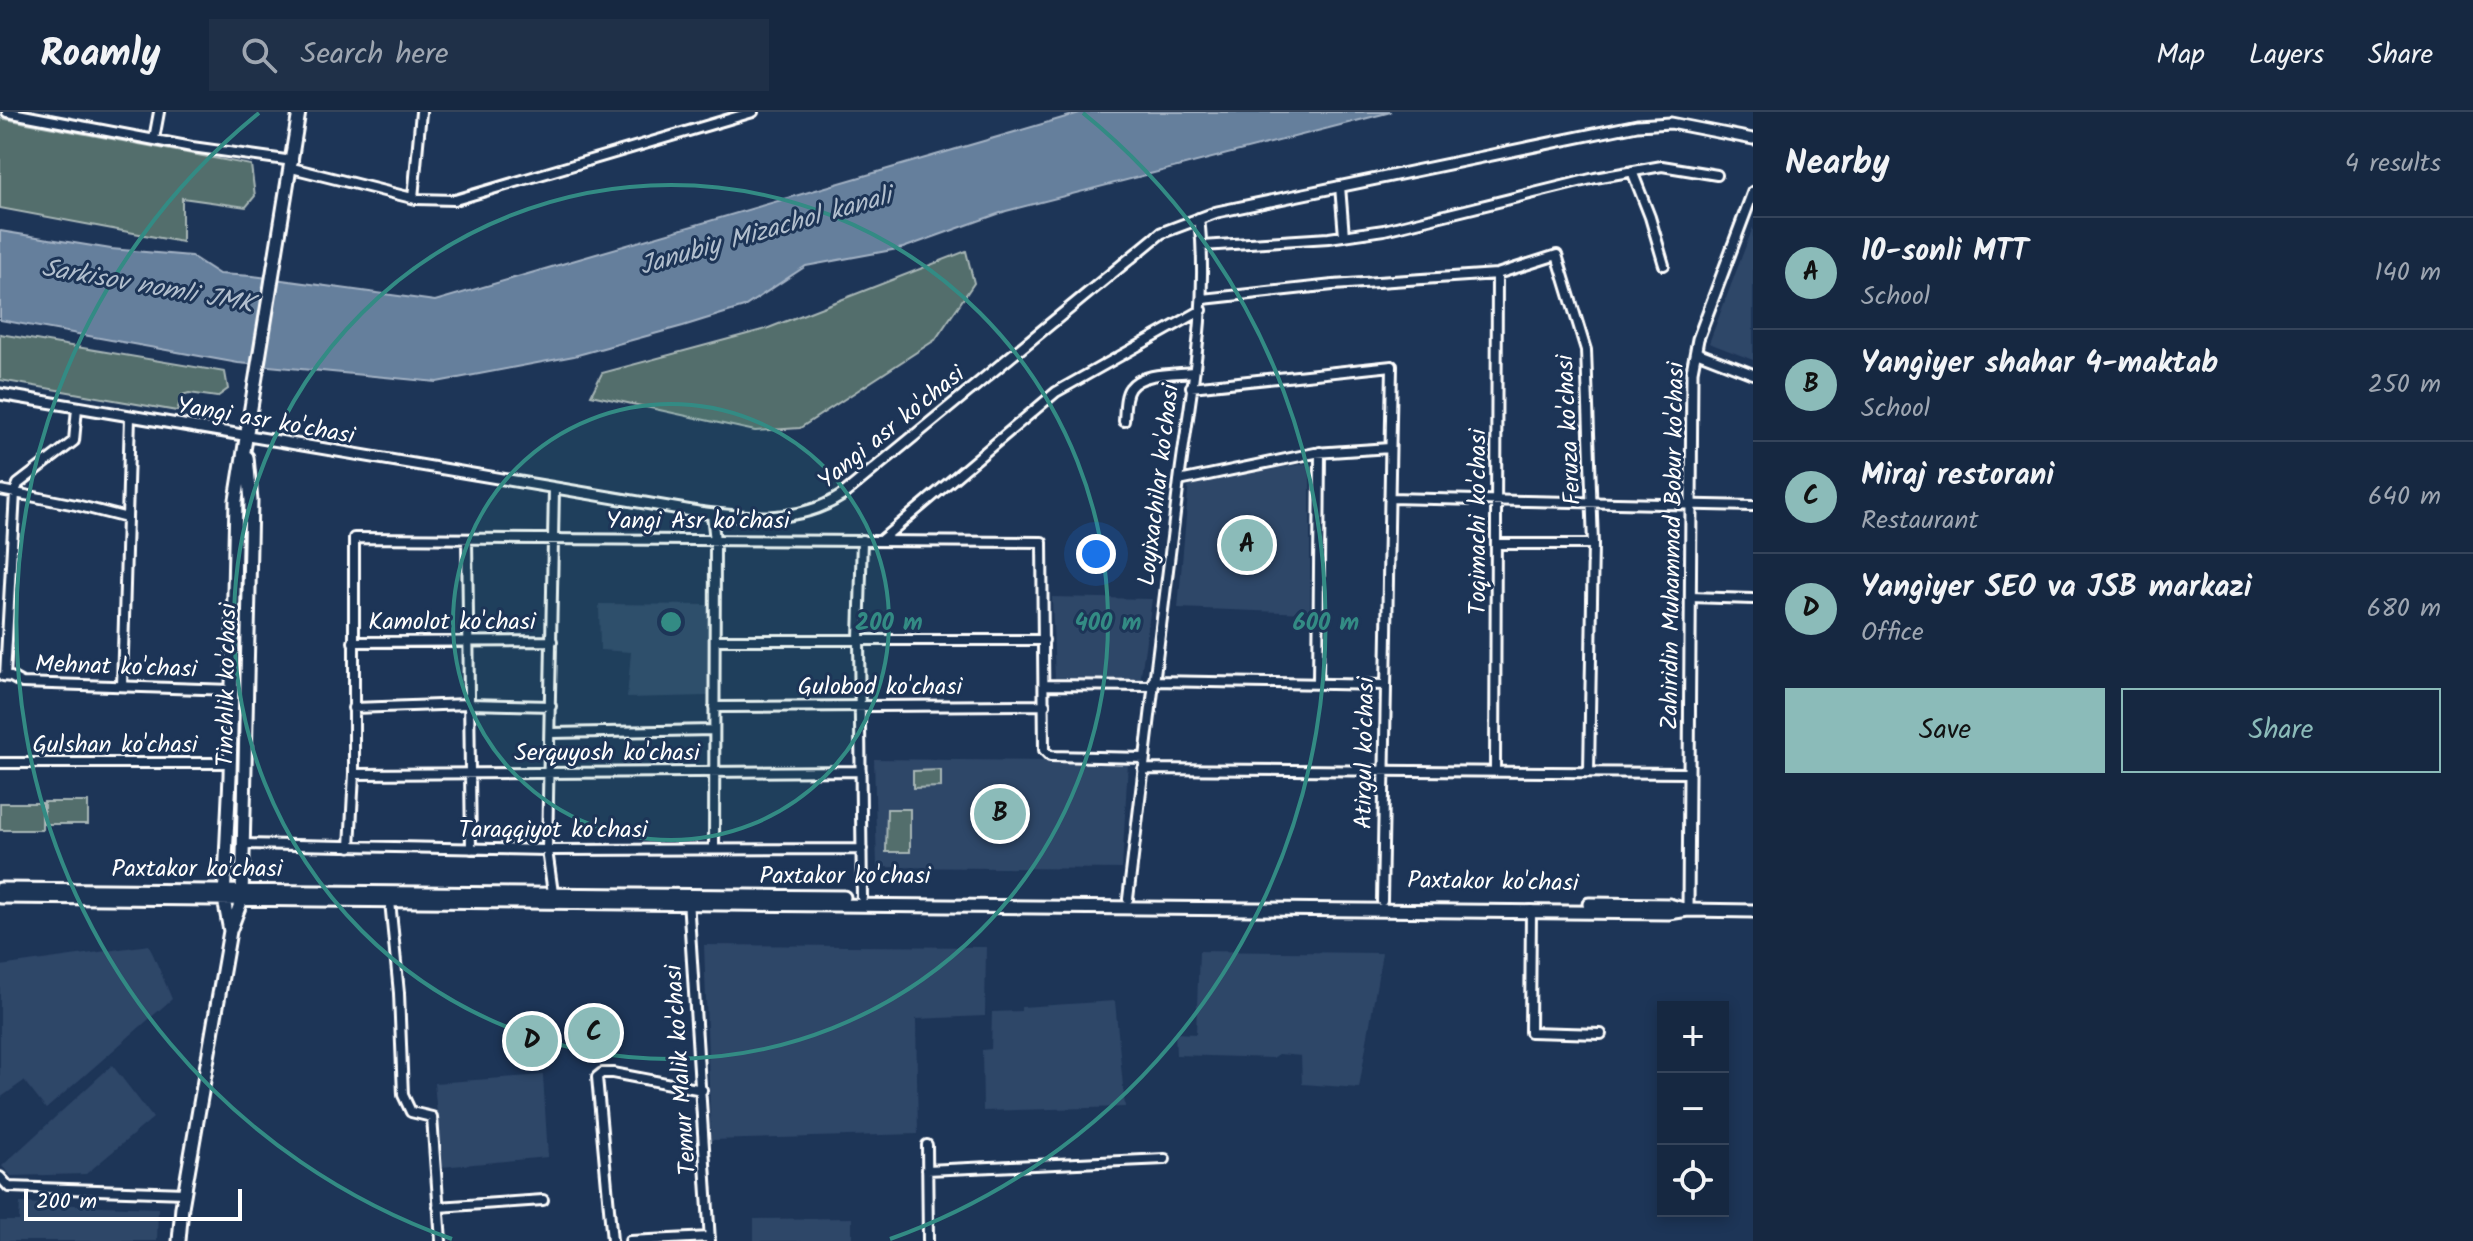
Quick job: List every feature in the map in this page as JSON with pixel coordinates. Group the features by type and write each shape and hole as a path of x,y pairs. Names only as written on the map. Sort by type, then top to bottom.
{"main road":[{"name":"Tinchlik ko'chasi","path":"230,931 225,895 236,500 299,112"},
{"name":"Tinchlik ko'chasi","path":"179,1241 230,931 242,895 251,501 245,437"},
{"name":"Paxtakor ko'chasi","path":"0,889 225,895"},
{"name":"Paxtakor ko'chasi","path":"0,897 553,893 688,900 1669,913 1688,910 1753,911"},
{"name":"Paxtakor ko'chasi","path":"242,895 390,901 862,897 1382,901 1669,905 1688,910"}],"street":[{"path":"7,112 64,117 154,139 292,165 413,198 455,200 753,112"},
{"path":"154,139 159,112"},
{"path":"413,198 421,112"},
{"name":"Yangi asr ko'chasi","path":"0,394 712,514 758,517 804,514 822,508 841,496 1161,233 1217,212 1637,125 1671,123 1753,139"},
{"path":"1202,246 1344,236 1384,230 1595,178 1662,166 1717,175"},
{"path":"1632,171 1664,265"},
{"path":"1340,186 1344,236"},
{"name":"Zahiridin Muhammad Bobur ko'chasi","path":"1688,910 1692,371 1698,339 1753,192"},
{"name":"Loyixachilar ko'chasi","path":"1128,899 1202,310 1199,218"},
{"name":"Feruza ko'chasi","path":"1203,299 1333,285 1497,274 1557,255 1586,350 1593,503 1589,771"},
{"name":"Toqimachi ko'chasi","path":"1495,770 1497,274"},
{"path":"880,540 1056,392 1202,310"},
{"path":"1696,352 1753,374"},
{"name":"Atirgul ko'chasi","path":"1191,387 1392,366 1382,901"},
{"path":"1124,421 1131,386 1144,378 1193,372"},
{"path":"2,676 15,492 18,484 74,441 77,408"},
{"path":"122,686 130,417"},
{"path":"1179,481 1320,452 1390,448"},
{"path":"1318,684 1320,452"},
{"path":"553,893 547,850 554,488"},
{"path":"0,490 127,518"},
{"path":"1389,498 1753,506"},
{"path":"712,514 715,541 714,848"},
{"name":"Yangi Asr ko'chasi","path":"353,642 354,538 1042,542 1044,640"},
{"path":"467,539 471,849"},
{"path":"862,540 859,638 862,897"},
{"path":"1497,544 1593,544"},
{"path":"1690,597 1753,599"},
{"path":"715,640 1044,640 1044,750 1047,755 1145,758"},
{"name":"Kamolot ko'chasi","path":"353,642 552,641"},
{"path":"350,847 354,774 353,642"},
{"name":"Mehnat ko'chasi","path":"2,676 22,683 232,690"},
{"path":"1045,685 1386,685"},
{"path":"353,708 469,704 551,706"},
{"name":"Gulobod ko'chasi","path":"714,707 1045,705"},
{"path":"551,733 714,730"},
{"name":"Gulshan ko'chasi","path":"0,763 230,763"},
{"path":"1143,769 1688,773"},
{"name":"Serquyosh ko'chasi","path":"354,774 861,771"},
{"name":"Taraqqiyot ko'chasi","path":"244,844 547,850 862,849"},
{"name":"Temur Malik ko'chasi","path":"688,900 710,1239"},
{"path":"390,901 399,993 403,1095 411,1112 432,1117 441,1241"},
{"path":"1531,910 1530,1032 1601,1034"},
{"path":"612,1241 597,1077 602,1073 613,1073 702,1090"},
{"path":"927,1145 928,1241"},
{"path":"927,1170 1165,1159"},
{"path":"0,1177 9,1187 185,1193"},
{"path":"438,1207 543,1200"},
{"path":"630,1241 710,1239"}],"shaded area":[{"path":"1753,227 1753,360 1709,343"},
{"path":"1310,463 1310,613 1178,608 1189,482"},
{"path":"1052,597 1152,599 1140,682 1055,680"},
{"path":"599,604 710,605 708,696 627,698 631,652 600,650"},
{"path":"874,759 1128,762 1122,869 877,867"},
{"path":"149,945 172,999 46,1109 24,1081 0,1098 0,966"},
{"path":"704,945 986,947 985,1016 916,1019 918,1134 711,1140"},
{"path":"1199,951 1382,953 1359,1088 1302,1084 1301,1056 1176,1055 1175,1033 1196,1034"},
{"path":"1115,1001 1125,1107 983,1111 982,1050 991,1049 992,1012"},
{"path":"112,1065 153,1118 86,1174 11,1176 2,1166"},
{"path":"543,1075 548,1157 442,1167 434,1083"},
{"path":"20,1203 158,1208 157,1241 0,1241 0,1221 19,1221"},
{"path":"852,1218 852,1241 754,1241 754,1219"}],"green space":[{"path":"0,118 251,165 255,196 246,207 182,198 182,242 0,208"},
{"path":"966,251 974,283 935,340 800,428 755,431 591,395 602,373 766,329"},
{"path":"0,334 225,372 228,389 217,397 182,395 177,411 0,380"},
{"path":"246,501 237,869 232,870 240,502"},
{"path":"941,770 941,787 913,788 913,771"},
{"path":"44,802 88,802 88,824 44,824"},
{"path":"0,803 42,803 42,830 0,830"},
{"path":"887,809 910,809 910,852 886,852"}],"water":[{"path":"1083,112 1391,112 1006,211 903,248 806,266 744,307 683,326 574,356 437,382 238,363 0,320 0,231 111,249 191,256 219,274 435,301"}],"place":[{"name":"10-sonli MTT","path":"1247,545"},
{"name":"Yangiyer shahar 4-maktab","path":"1000,814"},
{"name":"Miraj restorani","path":"594,1033"},
{"name":"Yangiyer SEO va JSB markazi","path":"532,1041"}],"water label":[{"name":"Janubiy Mizachol kanali","path":"765,230"},
{"name":"Sarkisov nomli JMK","path":"148,285"}]}
